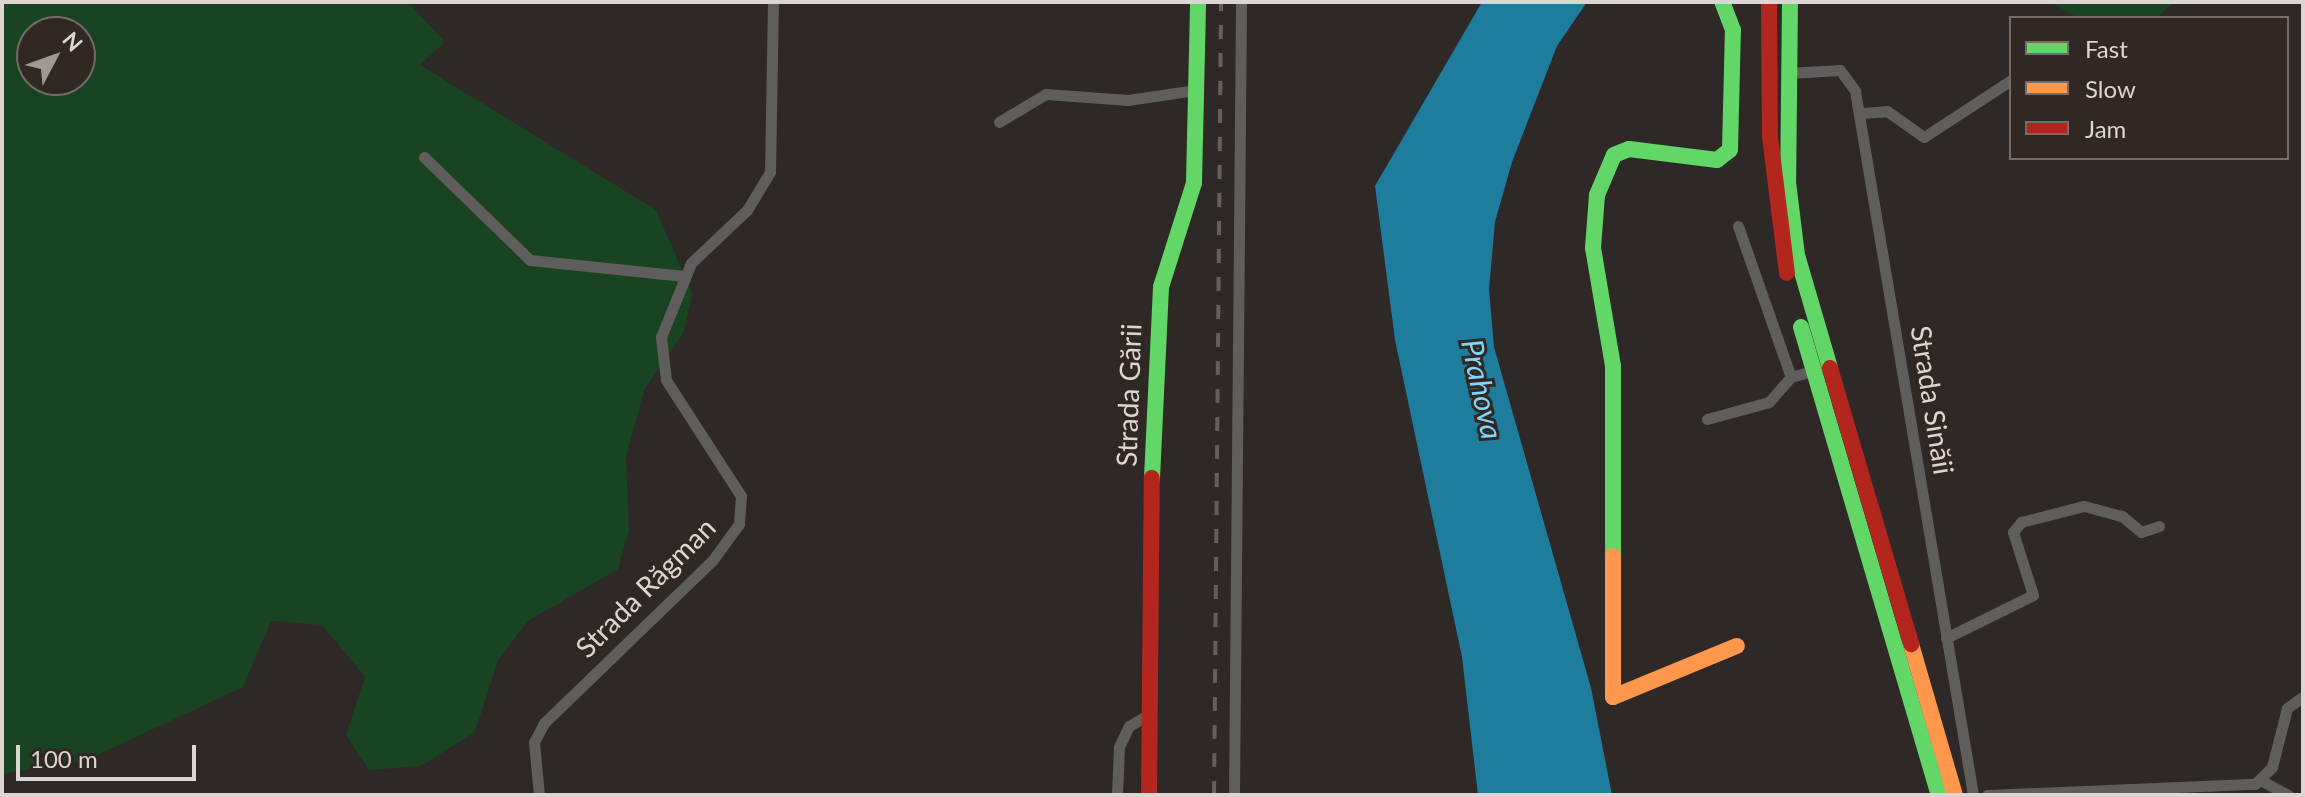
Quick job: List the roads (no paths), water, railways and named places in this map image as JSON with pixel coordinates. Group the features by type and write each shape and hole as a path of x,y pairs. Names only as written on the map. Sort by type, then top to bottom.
{"main road":[{"name":"Strada Gării","path":"1149,795 1153,355 1161,287 1194,183 1198,2"},
{"path":"1722,2 1733,30 1730,150 1717,160 1629,149 1614,155 1597,195 1593,248 1613,366 1613,697 1737,646"},
{"path":"1755,2 1757,104 1812,371 1939,795"},
{"path":"1769,2 1772,177"},
{"path":"1790,2 1790,206 1807,298 1955,795"}],"street":[{"path":"424,157 530,260 684,276 761,194 770,172 773,2"},
{"path":"1234,795 1241,2"},
{"name":"Strada Sinăii","path":"1788,73 1840,70 1861,113 1973,795"},
{"path":"1861,113 1893,114 1924,137 2009,81"},
{"path":"999,122 1046,94 1128,100 1196,90"},
{"path":"1738,226 1791,377"},
{"name":"Strada Răgman","path":"539,795 533,754 544,723 712,561 739,524 741,496 666,380 661,358 684,276"},
{"path":"1707,419 1769,402 1791,377 1812,371"},
{"path":"1946,638 2033,595 2013,532 2021,522 2084,506 2122,516 2141,532 2159,526"},
{"path":"2255,786 2276,758 2287,708 2303,697"},
{"path":"1117,795 1119,747 1129,726 1150,714"},
{"path":"1987,795 2255,786 2288,795"}],"water":[{"name":"Prahova","path":"1482,2 1587,2 1557,46 1512,162 1495,222 1489,289 1494,347 1591,688 1612,795 1478,795 1462,657 1395,340 1375,186"}],"railway":[{"path":"1214,795 1221,2"}]}
